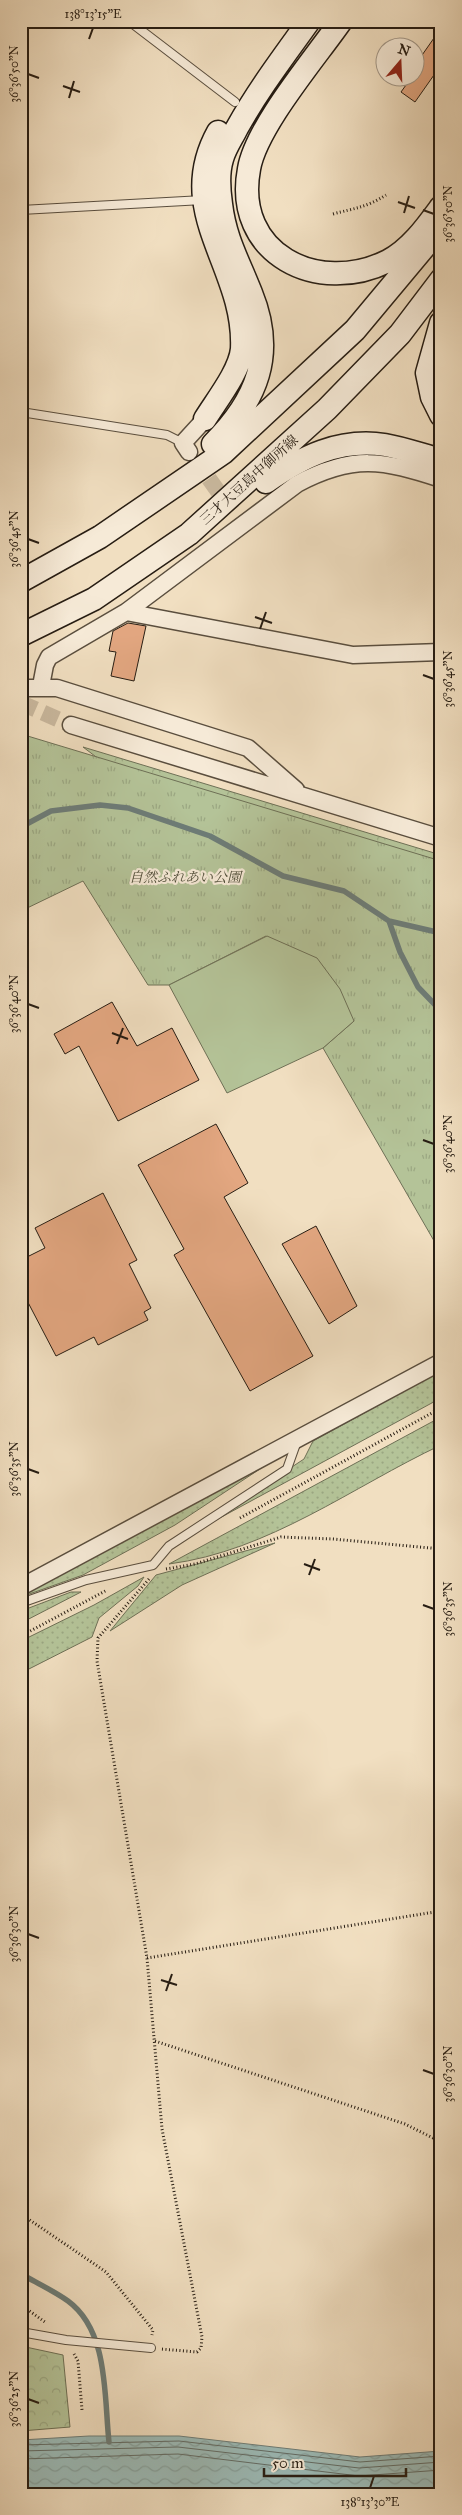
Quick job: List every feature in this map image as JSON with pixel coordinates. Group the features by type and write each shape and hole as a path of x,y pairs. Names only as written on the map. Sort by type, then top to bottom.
{"main road":[{"path":"205,419 232,376 242,350 239,307 203,200 203,177 206,157 235,102 290,21"},
{"path":"167,491 218,439 244,409 256,384 263,353 260,326 252,294 236,263 223,225 219,192 222,159 254,97 309,21"},
{"path":"341,21 278,109 249,168 247,201 258,229 273,251 304,270 341,275 372,268 391,260 411,243 441,206"},
{"path":"21,581 100,537 223,453 348,336 409,268 441,227"},
{"name":"三才大豆島中御所線","path":"21,635 94,599 189,534 273,460 340,396 400,334 441,280"},
{"path":"441,323 427,373 432,397 441,415"},
{"path":"189,534 288,467 309,455 339,445 385,445 441,460"}],"street":[{"path":"186,447 205,419"},
{"path":"41,686 45,665 49,657 126,612 240,522 297,484 338,466 375,462 421,472 441,479"},
{"path":"126,612 354,655 441,652"},
{"path":"21,688 41,686 57,688 248,748 301,795"},
{"path":"71,725 441,838"},
{"path":"21,1587 441,1362"}],"lane":[{"path":"129,21 235,102"},
{"path":"21,210 203,200"},
{"path":"21,412 167,435 186,447"},
{"path":"21,1603 86,1580 153,1565 169,1546 287,1469 298,1439"},
{"path":"21,2332 66,2340 151,2348"}],"path":[{"path":"333,214 356,210 370,205 386,195"},
{"path":"21,2214 106,2272 153,2330 151,2348 197,2352 201,2348 202,2337 162,2129 147,1958 97,1661 98,1638 151,1577 153,1565 161,1570 195,1564 281,1537 333,1539 441,1549"},
{"path":"147,1958 441,1911"},
{"path":"155,2041 405,2124 441,2142"},
{"path":"66,2340 78,2361 82,2410"}],"green space":[{"name":"自然ふれあい公園","path":"21,734 441,861 441,1253 323,1048 354,1021 266,936 169,985 148,985 83,881 21,911"},
{"path":"83,747 441,855 441,905 112,769"},
{"path":"267,936 317,958 340,989 354,1021 323,1048 227,1093 169,985"},
{"path":"441,1371 441,1398 216,1520 219,1515 304,1459 313,1441"},
{"path":"441,1417 441,1445 276,1532 206,1557 169,1564"},
{"path":"269,1463 175,1525 83,1575 21,1597 21,1592"},
{"path":"275,1543 182,1585 110,1631 156,1575"},
{"path":"144,1577 138,1586 99,1618 92,1637 21,1673 21,1641 94,1605"},
{"path":"71,1592 81,1592 21,1623 21,1611"},
{"path":"21,2346 63,2355 70,2427 21,2431"}],"water":[{"path":"89,2436 179,2436 360,2457 441,2451 441,2494 21,2494 21,2440"}],"building":[{"path":"441,28 441,65 415,102 401,92 404,88 424,88 424,52"},
{"path":"128,623 146,626 134,681 111,676 116,652 109,651 113,631"},
{"path":"112,1002 137,1046 172,1028 199,1080 118,1121 79,1046 65,1054 54,1034"},
{"path":"216,1124 248,1183 224,1197 313,1356 250,1391 174,1255 184,1249 138,1165"},
{"path":"103,1193 137,1260 129,1264 151,1308 144,1312 148,1320 98,1345 94,1337 56,1356 21,1289 21,1260 45,1248 35,1228"},
{"path":"316,1226 357,1306 329,1324 282,1244"}],"waterway":[{"path":"21,827 51,811 100,805 128,808 210,836 283,876 344,891 389,921 441,933"},
{"path":"389,921 400,952 418,987 441,1011"},
{"path":"21,2274 68,2301 81,2314 91,2329 98,2347 102,2366 109,2442"}],"tunnel":[{"path":"195,459 237,518"},
{"path":"21,703 71,725"}]}
